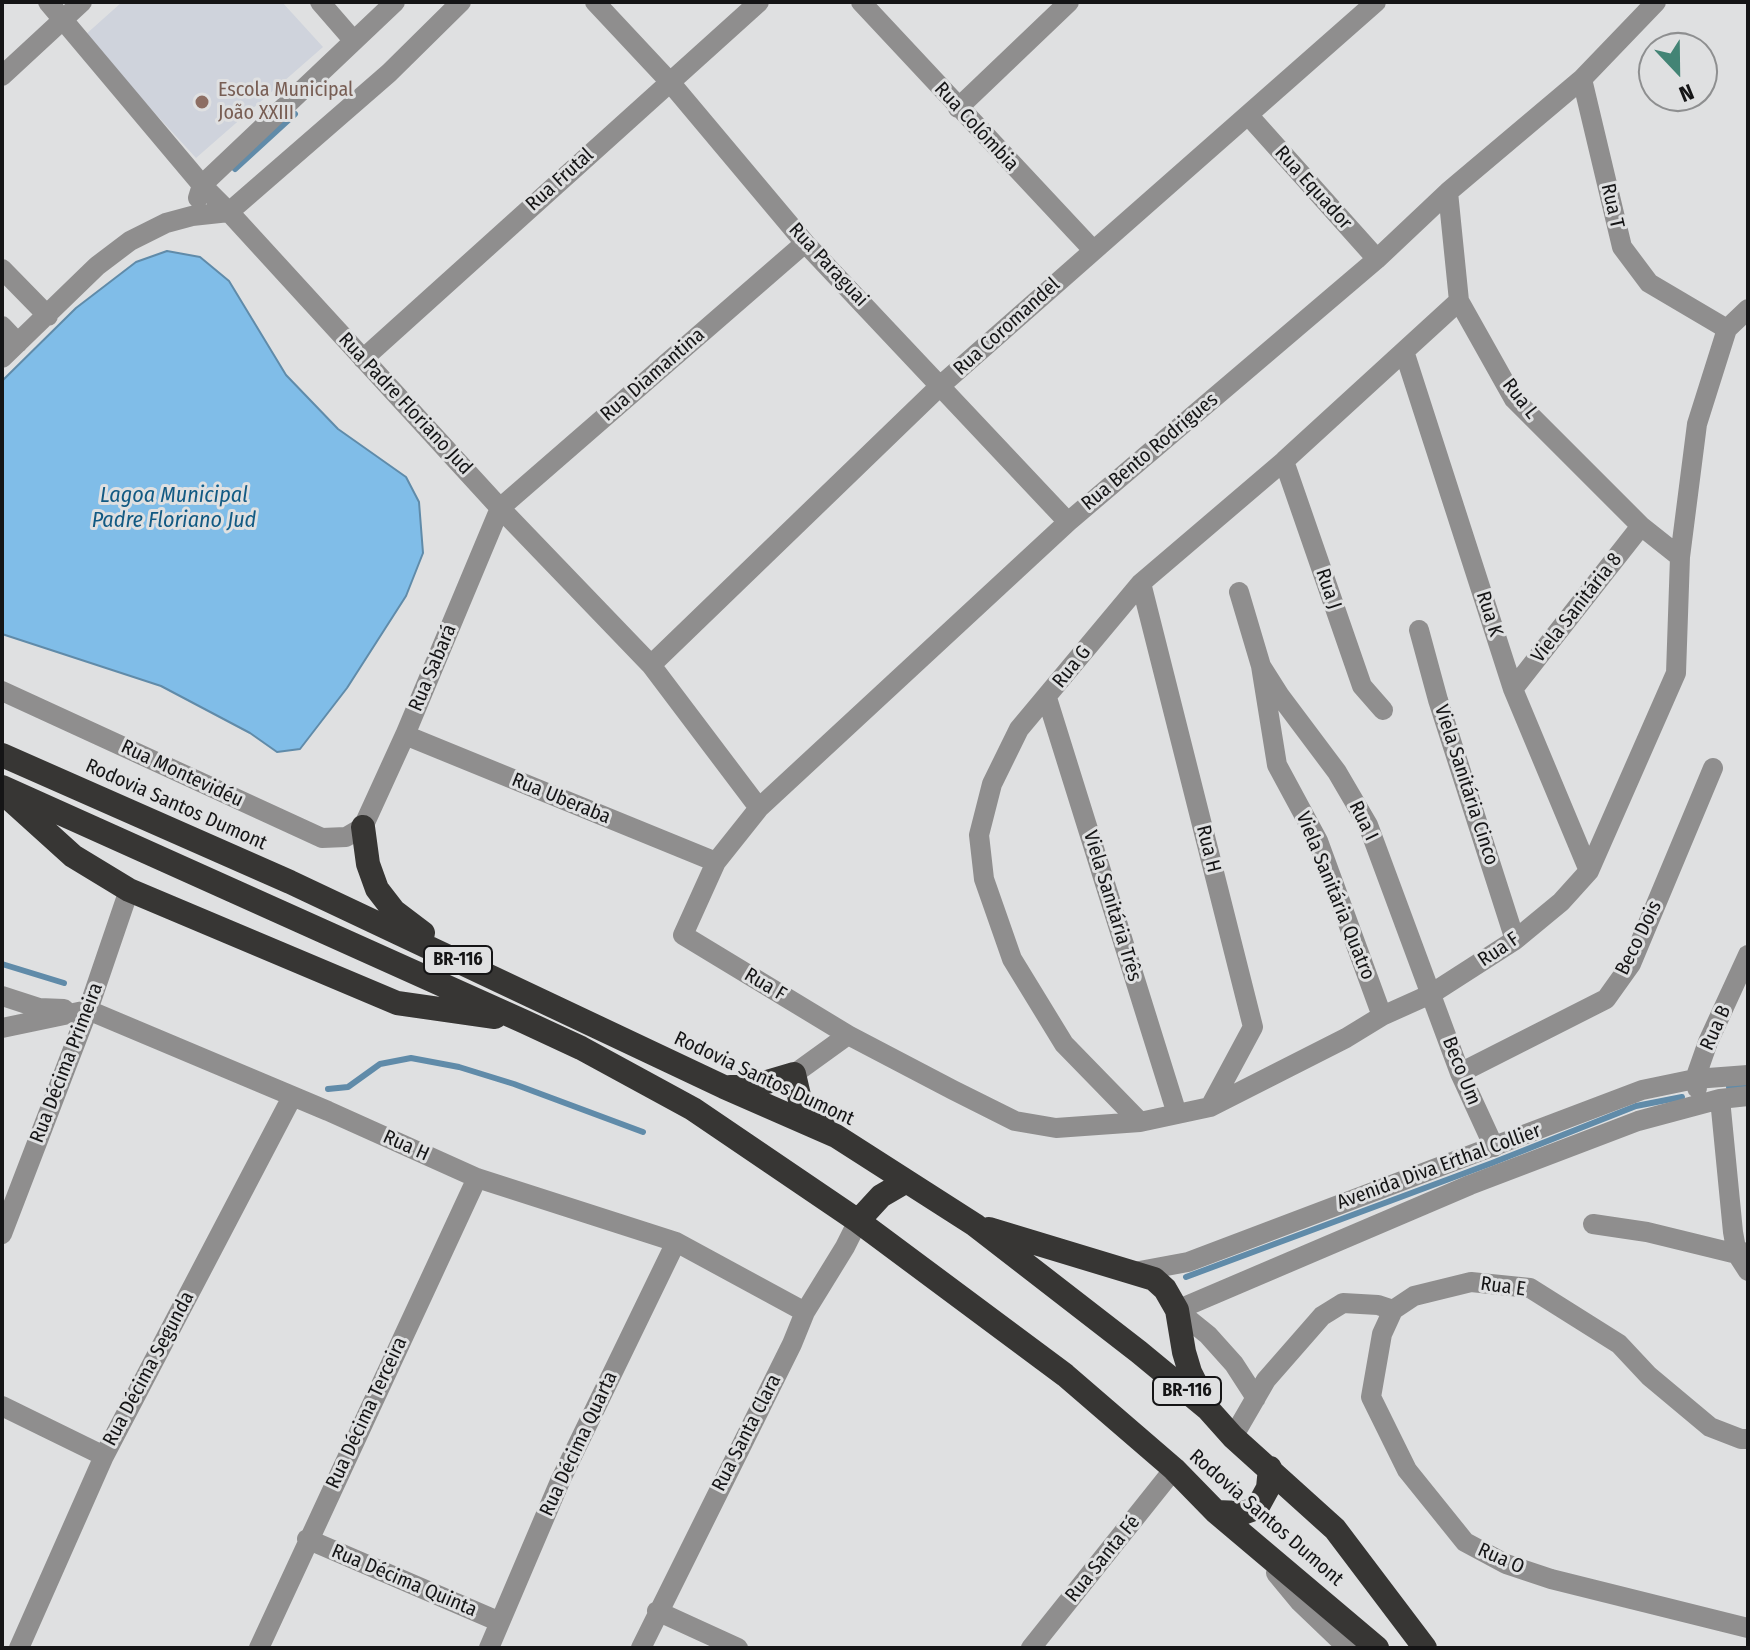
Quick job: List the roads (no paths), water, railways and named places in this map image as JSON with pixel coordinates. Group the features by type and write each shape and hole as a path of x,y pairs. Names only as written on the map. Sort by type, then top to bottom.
{"highway":[{"name":"Rodovia Santos Dumont","path":"2,755 290,882 724,1087 836,1136 975,1225 1208,1409 1233,1437 1335,1529 1425,1648"},
{"path":"2,790 73,856 129,890 397,1003 525,1022"},
{"name":"Rodovia Santos Dumont","path":"2,790 525,1022 581,1048 693,1109 858,1221 1065,1375 1174,1469 1216,1512 1377,1648"},
{"path":"363,827 368,864 377,889 394,911 456,960"},
{"path":"724,1087 750,1087 794,1074 800,1100 836,1136"},
{"path":"858,1221 881,1196 905,1182"},
{"path":"975,1225 1154,1279 1165,1289 1177,1310 1187,1362 1208,1409"},
{"path":"1216,1512 1243,1513 1257,1508 1268,1488 1270,1468"}],"street":[{"name":"Rua Padre Floriano Jud","path":"48,2 202,185 500,508 651,665 759,808"},
{"path":"2,76 82,2"},
{"path":"320,2 353,40"},
{"path":"192,216 202,185 395,2"},
{"path":"2,358 97,266 130,241 166,223 192,216 229,212 389,73 461,2"},
{"name":"Rua Paraguai","path":"595,2 669,81 805,243 1068,522"},
{"name":"Rua Frutal","path":"363,359 759,2"},
{"name":"Rua Colômbia","path":"861,2 1093,250"},
{"path":"958,108 1069,2"},
{"name":"Rua Coromandel","path":"651,665 940,386 1376,2"},
{"name":"Rua Bento Rodrigues","path":"683,935 716,862 759,808 1068,522 1377,259 1448,192 1582,79 1656,2"},
{"name":"Rua T","path":"1582,79 1622,247 1649,283 1727,329"},
{"name":"Rua Equador","path":"1249,116 1377,259"},
{"name":"Rua L","path":"1448,192 1459,301 1514,399 1641,526 1680,557"},
{"name":"Rua Diamantina","path":"500,508 805,243"},
{"path":"2,269 48,316"},
{"name":"Rua G","path":"1140,1122 1064,1044 1012,959 984,879 979,835 992,784 1019,729 1141,583 1284,461 1459,301"},
{"name":"Rua F","path":"683,935 848,1035 1015,1121 1056,1128 1140,1122 1210,1107 1346,1038 1382,1016 1431,994 1515,940 1561,902 1589,871 1676,673 1680,557 1697,424 1727,329 1748,309"},
{"path":"2,326 18,343"},
{"name":"Rua K","path":"1404,351 1513,689 1589,871"},
{"name":"Rua J","path":"1284,461 1362,686 1383,710"},
{"name":"Rua Sabará","path":"363,827 500,508"},
{"name":"Viela Sanitária 8","path":"1513,689 1641,526"},
{"name":"Rua H","path":"1141,583 1253,1027 1210,1107"},
{"name":"Viela Sanitária Quatro","path":"1239,592 1261,666 1277,765 1318,841 1382,1016"},
{"name":"Viela Sanitária Cinco","path":"1419,630 1438,700 1515,940"},
{"name":"Rua I","path":"1261,666 1337,772 1368,825 1431,994"},
{"name":"Rua Montevidéu","path":"2,691 322,838 346,837 363,827"},
{"name":"Viela Sanitária Três","path":"1047,698 1177,1114"},
{"name":"Rua Uberaba","path":"405,735 716,862"},
{"name":"Beco Dois","path":"1460,1073 1606,999 1631,964 1713,768"},
{"name":"Rua Décima Primeira","path":"2,1234 88,1010 129,890"},
{"name":"Rua B","path":"1695,1079 1708,1042 1748,955"},
{"name":"Beco Um","path":"1431,994 1460,1073 1494,1147"},
{"path":"2,996 39,1008 88,1010"},
{"path":"2,1028 88,1010"},
{"name":"Rua H","path":"88,1010 477,1178 676,1242 805,1312"},
{"path":"794,1074 848,1035"},
{"name":"Avenida Diva Erthal Collier","path":"1133,1272 1188,1262 1642,1090 1695,1079 1748,1075"},
{"path":"1695,1079 1710,1101 1733,1232 1744,1259"},
{"name":"Avenida Diva Erthal Collier","path":"1177,1310 1470,1185 1638,1121 1710,1101 1748,1096"},
{"name":"Rua Décima Segunda","path":"19,1648 104,1456 292,1097"},
{"name":"Rua Décima Terceira","path":"259,1648 477,1178"},
{"name":"Rua Santa Clara","path":"641,1648 805,1312 858,1221"},
{"path":"1593,1224 1647,1232 1744,1259"},
{"name":"Rua Décima Quarta","path":"489,1648 561,1479 676,1242"},
{"name":"Rua E","path":"1393,1310 1414,1296 1471,1282 1530,1288 1619,1344 1649,1376 1710,1427 1748,1439"},
{"path":"1233,1437 1266,1380 1322,1316 1343,1303 1378,1305 1393,1310"},
{"path":"1177,1310 1234,1364 1256,1398"},
{"name":"Rua O","path":"1393,1310 1382,1334 1371,1397 1407,1470 1465,1542 1506,1564 1551,1579 1748,1628"},
{"path":"2,1406 104,1456"},
{"name":"Rua Santa Fé","path":"1031,1648 1174,1469"},
{"name":"Rua Décima Quinta","path":"307,1539 500,1622"},
{"path":"1248,1539 1300,1602 1348,1648"},
{"path":"657,1611 738,1648"}],"water":[{"name":"Lagoa Municipal Padre Floriano Jud","path":"167,251 200,257 229,281 286,375 338,429 406,477 419,502 423,553 406,596 347,688 300,749 277,752 250,733 161,686 2,634 2,381 76,308 136,262"}],"waterway":[{"path":"235,169 295,114"},
{"path":"2,964 64,983"},
{"path":"328,1089 348,1087 380,1064 411,1058 459,1067 514,1084 643,1132"},
{"path":"1729,1087 1748,1085"},
{"path":"1186,1277 1636,1106 1682,1097"}],"place":[{"name":"Escola Municipal João XXIII","path":"202,102"}]}
